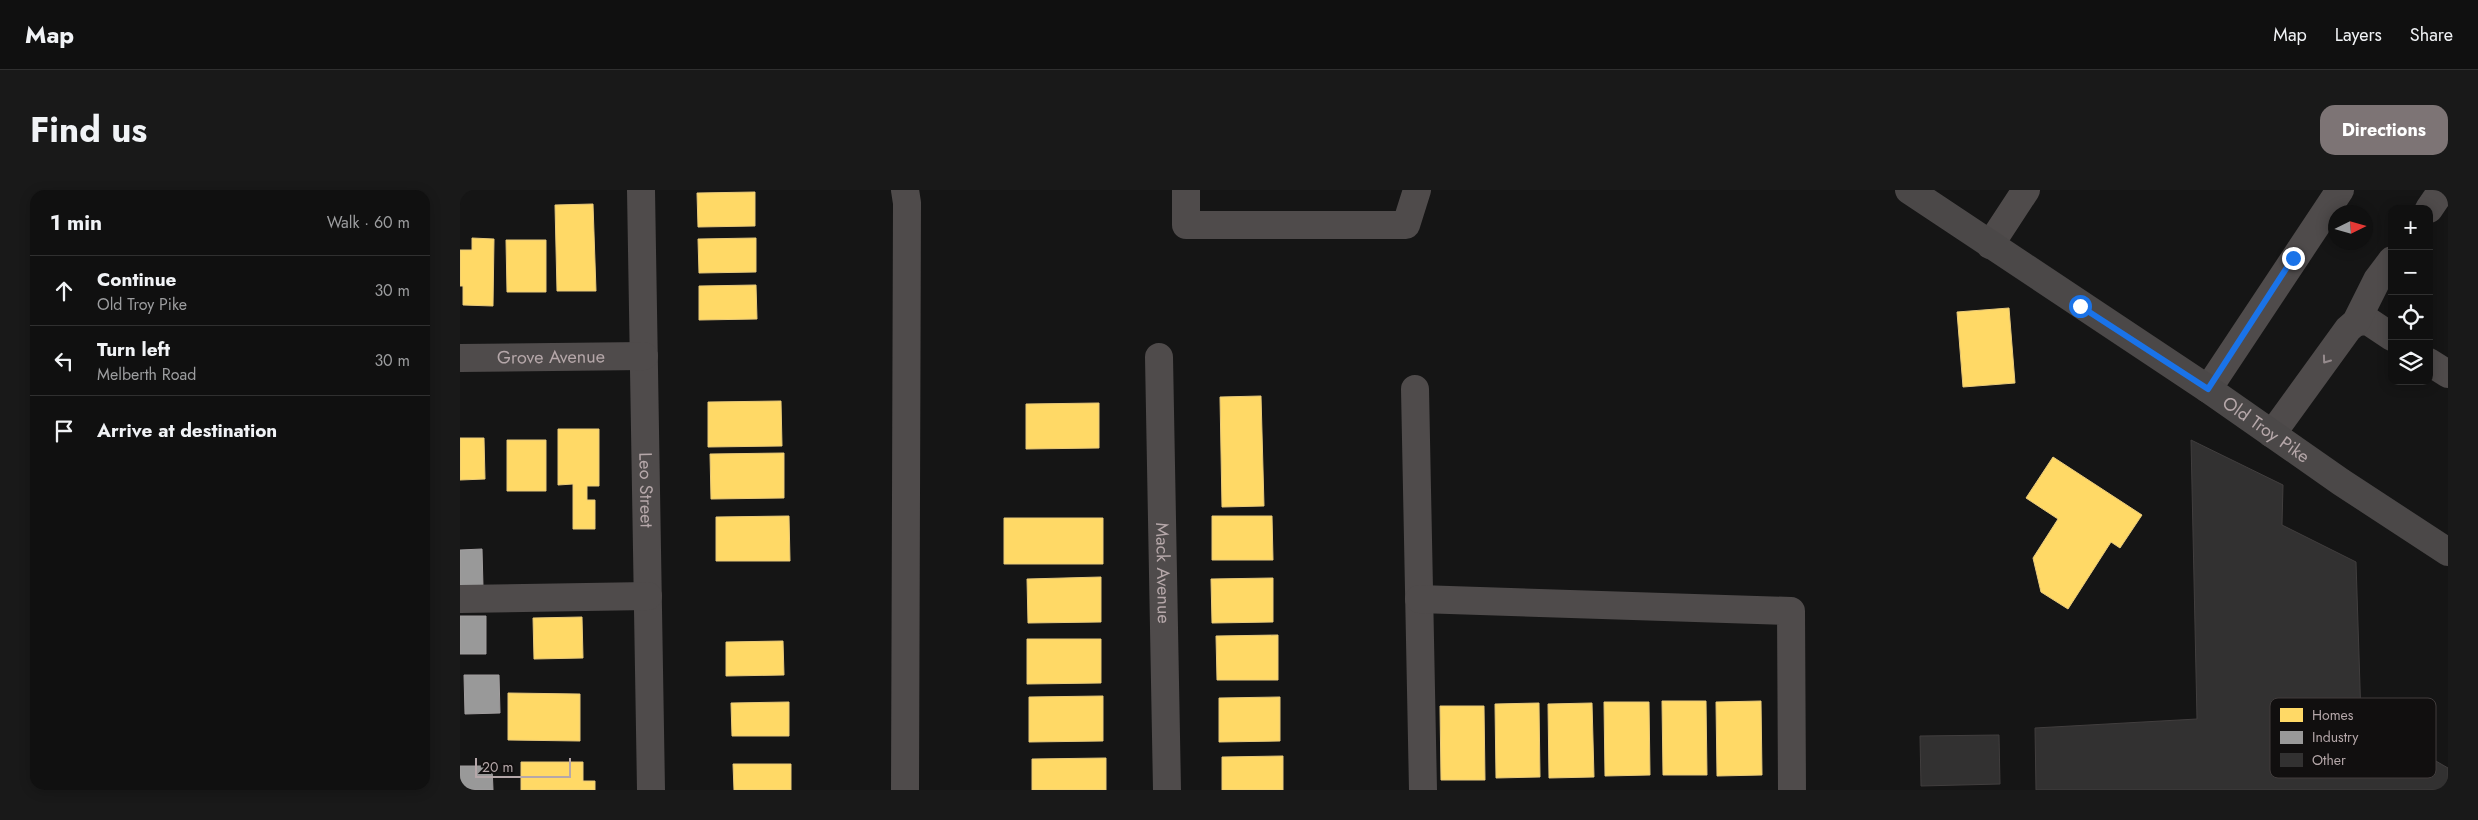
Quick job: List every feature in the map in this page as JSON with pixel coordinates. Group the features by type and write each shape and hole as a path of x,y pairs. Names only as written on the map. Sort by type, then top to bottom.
{"main road":[{"name":"Old Troy Pike","path":"1909,190 2208,389 2448,552"}],"street":[{"name":"Leo Street","path":"640,190 651,790"},
{"path":"905,190 907,203 905,790"},
{"path":"1186,190 1186,225 1406,225 1418,190"},
{"path":"1990,245 2026,190"},
{"path":"2208,389 2340,190"},
{"path":"2432,205 2442,190"},
{"path":"2272,434 2348,329 2356,322 2377,280 2388,265"},
{"path":"2356,322 2368,321 2388,334"},
{"name":"Grove Avenue","path":"460,358 644,356"},
{"name":"Mack Avenue","path":"1159,357 1167,790"},
{"path":"2433,365 2448,374"},
{"path":"1415,388 1423,790"},
{"path":"460,599 648,596"},
{"path":"1419,599 1791,611 1792,790"}],"building: Homes":[{"path":"755,192 755,226 698,227 697,193"},
{"path":"593,204 596,291 557,291 555,205"},
{"path":"472,238 494,239 493,306 463,305 463,286 460,286 460,250 472,250"},
{"path":"756,238 756,272 699,273 698,239"},
{"path":"506,240 546,240 546,292 507,292"},
{"path":"756,285 757,319 699,320 699,286"},
{"path":"2009,308 2015,383 1963,387 1957,312"},
{"path":"1261,396 1264,506 1222,507 1220,397"},
{"path":"781,401 782,446 708,447 708,402"},
{"path":"1099,403 1099,448 1026,449 1026,404"},
{"path":"558,429 599,429 599,486 587,486 587,500 595,500 595,529 573,529 573,484 558,485"},
{"path":"460,438 484,438 485,479 460,480"},
{"path":"507,440 546,440 546,491 507,491"},
{"path":"784,453 784,498 711,499 710,454"},
{"path":"2053,457 2142,515 2120,548 2111,542 2068,609 2041,592 2033,558 2058,519 2026,498"},
{"path":"789,516 790,561 716,561 716,517"},
{"path":"1212,516 1272,516 1273,560 1212,560"},
{"path":"1004,518 1103,518 1103,564 1004,564"},
{"path":"1101,577 1101,622 1028,623 1027,579"},
{"path":"1273,578 1273,622 1212,623 1211,579"},
{"path":"582,617 583,658 534,659 533,618"},
{"path":"1278,635 1278,680 1217,680 1216,636"},
{"path":"1027,639 1101,639 1101,683 1027,684"},
{"path":"783,641 784,675 726,676 726,642"},
{"path":"508,693 580,694 580,741 508,740"},
{"path":"1103,696 1103,741 1029,742 1029,697"},
{"path":"1280,697 1280,741 1219,742 1219,698"},
{"path":"1662,701 1706,701 1707,775 1663,775"},
{"path":"1761,701 1762,775 1717,776 1716,702"},
{"path":"789,702 789,736 732,736 731,703"},
{"path":"1604,702 1649,702 1650,775 1605,776"},
{"path":"1539,703 1540,777 1496,778 1495,704"},
{"path":"1592,703 1594,777 1549,778 1548,704"},
{"path":"1440,706 1484,706 1485,780 1441,780"},
{"path":"1283,756 1283,790 1222,790 1222,757"},
{"path":"1106,758 1106,790 1032,790 1032,759"},
{"path":"521,762 583,762 583,781 595,781 595,790 521,790"},
{"path":"733,764 791,764 791,790 734,790"}],"building: Industry":[{"path":"482,549 483,587 460,588 460,550"},
{"path":"460,616 486,616 486,654 460,654"},
{"path":"464,675 499,675 500,713 465,714"},
{"path":"460,766 492,766 493,790 460,790"}],"building: Other":[{"path":"2191,440 2283,485 2282,525 2356,562 2360,698 2270,698 2270,778 2436,778 2436,761 2448,768 2448,790 2036,790 2035,728 2197,719"},
{"path":"1999,735 2000,784 1921,786 1920,736"}],"route":[{"path":"2080,306 2208,389 2293,258"}]}
